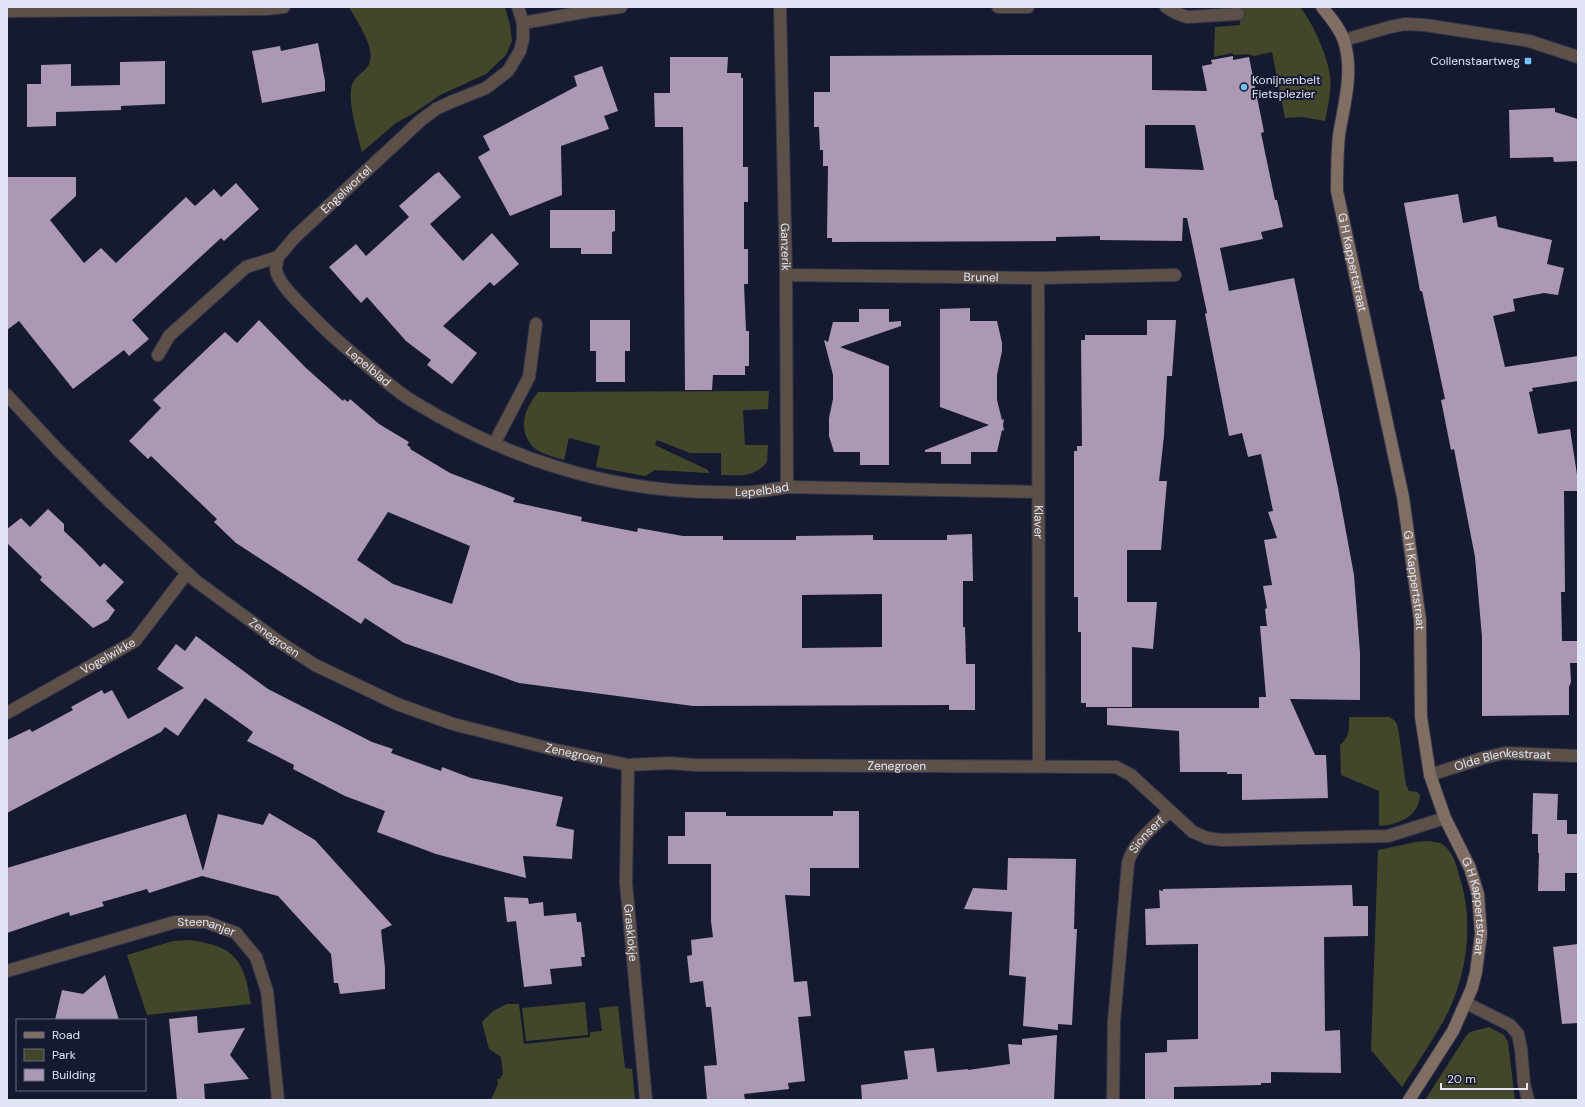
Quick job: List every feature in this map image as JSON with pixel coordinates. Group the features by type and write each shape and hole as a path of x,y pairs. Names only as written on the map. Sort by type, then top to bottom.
{"street":[{"path":"7,11 266,9 284,7"},
{"name":"Engelwortel","path":"278,257 295,237 420,121 436,109 486,88 508,71 520,51 523,39 523,23 518,7"},
{"path":"523,23 588,11 621,7"},
{"name":"Ganzerik","path":"780,7 786,275 787,487"},
{"path":"998,7 1028,7"},
{"path":"1166,7 1176,13 1187,16 1238,14"},
{"path":"1322,7 1338,28 1344,40 1390,26 1405,24 1425,25 1529,41 1578,57"},
{"name":"G H Kappertstraat","path":"1344,40 1348,68 1348,87 1339,136 1337,191 1403,498 1420,620 1421,717 1430,775 1445,818 1470,868 1478,894 1481,934 1476,972 1466,1003 1453,1032 1409,1100"},
{"path":"158,355 169,336 246,266 278,257"},
{"name":"Lepelblad","path":"278,257 276,270 288,291 334,338 413,402 461,429 525,457 590,476 663,490 691,492 751,492 787,487 1038,492"},
{"name":"Brunel","path":"786,275 1038,278 1175,275"},
{"name":"Klaver","path":"1038,278 1040,766"},
{"path":"494,444 529,376 536,324"},
{"name":"Zenegroen","path":"7,395 57,449 109,501 187,573 278,641 315,665 396,704 453,724 552,749 628,765 670,763 711,765 1116,767 1131,775 1170,811"},
{"name":"Vogelwikke","path":"7,713 135,641 187,573"},
{"name":"Olde Blenkestraat","path":"1430,775 1483,758 1505,753 1578,756"},
{"name":"Grasklokje","path":"628,765 626,883 646,1100"},
{"name":"Sionserf","path":"1113,1100 1114,1021 1128,863 1130,853 1136,845 1170,811 1193,832 1207,838 1222,840 1388,836 1445,818"},
{"name":"Steenanjer","path":"7,971 175,922 206,922 236,933 256,957 267,991 278,1100"},
{"path":"1466,1003 1510,1025 1518,1034 1524,1084 1528,1100"}],"green space":[{"path":"349,7 505,7 510,25 512,41 506,55 486,74 440,95 414,113 396,123 362,152 352,109 351,92 353,82 368,66 370,52 365,36"},
{"path":"1239,7 1300,7 1314,30 1323,49 1330,75 1329,98 1325,121 1302,117 1285,118 1272,52 1254,56 1247,54 1234,55 1232,53 1214,57 1215,27 1240,25"},
{"path":"769,391 768,409 743,410 745,445 768,445 767,462 757,471 741,475 721,475 721,453 690,453 657,440 655,445 708,470 709,473 655,470 645,476 596,467 600,446 569,438 564,460 547,455 535,449 527,438 524,425 524,419 528,408 538,392"},
{"path":"1349,717 1389,717 1397,724 1406,785 1409,791 1417,792 1420,795 1419,803 1416,809 1400,822 1379,826 1379,791 1341,775 1340,745 1347,736 1349,729"},
{"path":"1427,841 1437,842 1446,847 1455,862 1464,893 1467,912 1466,949 1463,968 1452,1003 1429,1046 1402,1087 1371,1050 1378,850"},
{"path":"189,940 217,946 235,957 245,976 251,1004 147,1015 127,955 173,941"},
{"path":"585,1002 588,1035 526,1041 522,1008"},
{"path":"507,1004 519,1004 524,1044 590,1037 590,1032 602,1031 599,1008 618,1006 625,1068 632,1069 635,1100 491,1100 498,1084 497,1079 500,1079 503,1073 501,1057 489,1049 482,1022 493,1011"},
{"path":"1489,1027 1504,1035 1508,1042 1515,1100 1425,1100 1466,1036 1470,1032"}],"building":[{"path":"318,43 325,81 325,91 262,103 252,51 280,46 281,51"},
{"path":"1152,55 1152,90 1207,91 1202,66 1212,64 1211,60 1233,56 1233,60 1249,57 1264,132 1261,133 1275,200 1277,200 1283,227 1261,232 1263,239 1220,248 1229,291 1294,278 1338,488 1354,575 1360,653 1360,700 1290,699 1315,755 1326,755 1328,798 1242,800 1242,774 1227,774 1227,772 1180,772 1179,731 1107,725 1107,708 1259,708 1259,697 1266,697 1260,626 1267,626 1265,609 1267,608 1263,586 1272,585 1264,540 1277,538 1268,512 1273,511 1261,454 1248,457 1242,433 1229,436 1205,314 1207,313 1187,218 1183,218 1182,241 1100,240 1100,236 1056,237 1056,241 832,242 832,238 827,238 828,166 823,166 823,150 820,150 819,127 814,127 814,92 830,92 830,56","holes":["1145,125 1195,125 1204,170 1145,168"]},
{"path":"670,57 728,57 727,73 741,73 741,78 743,78 743,167 748,167 748,202 744,202 744,249 748,249 748,284 744,284 746,331 749,331 749,366 745,366 745,375 713,375 712,390 685,390 683,127 655,127 654,93 670,93"},
{"path":"165,61 165,104 121,106 121,110 56,112 56,126 27,127 27,84 41,84 41,65 71,64 71,86 120,85 120,62"},
{"path":"602,66 618,111 604,116 609,129 561,146 562,195 510,216 478,157 490,150 483,136 577,86 574,76"},
{"path":"1555,108 1555,112 1578,119 1578,161 1554,162 1553,157 1510,158 1509,110"},
{"path":"439,172 461,197 430,224 463,261 492,233 519,264 494,286 490,282 443,326 477,353 452,384 427,365 431,360 406,341 367,297 361,303 329,267 356,244 366,256 409,217 399,206"},
{"path":"7,177 76,177 76,196 50,220 84,263 101,248 116,263 186,197 195,206 214,189 221,197 236,183 259,209 224,241 221,238 132,320 149,339 129,356 124,350 73,389 19,321 7,330"},
{"path":"1458,194 1463,223 1496,216 1498,227 1552,240 1547,264 1564,268 1558,295 1544,293 1513,299 1515,311 1493,316 1505,367 1578,356 1578,381 1532,388 1533,391 1529,392 1538,434 1570,429 1578,481 1578,491 1564,491 1565,592 1561,592 1562,641 1578,641 1578,663 1570,663 1571,682 1569,687 1569,715 1482,716 1482,637 1475,557 1454,449 1451,450 1441,400 1445,399 1422,291 1420,291 1404,203"},
{"path":"550,210 615,210 615,231 612,232 612,254 581,254 581,248 550,248"},
{"path":"970,308 970,321 997,321 1002,343 1002,351 997,375 997,400 1002,420 1004,419 1004,431 1002,430 997,452 971,452 971,464 941,464 941,452 925,452 925,450 989,425 940,407 940,309"},
{"path":"859,309 889,309 889,322 901,321 901,326 840,347 889,366 889,465 860,465 860,452 834,452 829,436 829,418 833,399 833,375 824,340 828,342 833,322 859,322"},
{"path":"259,320 306,368 343,401 344,399 348,402 350,399 379,424 409,442 407,445 411,448 410,449 450,473 515,498 513,502 582,517 581,521 637,532 638,528 683,536 723,536 723,540 796,540 796,536 873,535 873,540 947,540 947,535 972,534 973,581 963,581 963,627 965,627 966,664 975,664 975,710 949,710 949,705 693,706 519,683 404,643 365,618 361,624 236,543 214,522 217,519 151,456 148,459 129,441 161,408 153,400 225,332 237,343","holes":["388,512 470,546 452,604 393,584 357,560","882,594 882,647 802,648 802,595"]},
{"path":"590,320 630,320 630,351 625,351 625,382 596,382 596,351 590,351"},
{"path":"1147,320 1176,320 1172,376 1167,376 1164,436 1159,481 1167,481 1161,550 1127,550 1127,602 1157,602 1153,649 1132,647 1132,707 1086,707 1086,703 1081,703 1081,632 1078,632 1078,597 1074,597 1074,451 1077,451 1077,446 1082,446 1081,340 1085,340 1085,335 1147,335"},
{"path":"48,509 64,524 64,531 100,567 104,563 124,582 106,601 115,610 108,620 93,628 40,580 42,577 7,543 7,529 21,518 30,527"},
{"path":"196,636 268,689 372,742 393,749 391,753 441,771 442,767 471,778 563,797 556,826 574,830 572,859 523,856 526,878 436,854 377,832 385,811 345,796 293,769 294,765 247,741 253,732 205,698 178,736 165,727 161,732 7,813 7,740 30,729 32,732 73,710 71,707 102,690 104,694 112,690 128,719 184,688 157,669 176,644 185,651"},
{"path":"1533,793 1558,794 1557,820 1567,820 1567,834 1578,834 1578,873 1565,873 1565,891 1538,891 1538,834 1532,834"},
{"path":"833,811 859,811 859,868 810,868 810,896 785,895 794,982 807,981 811,1016 798,1017 805,1081 788,1083 789,1089 744,1094 745,1100 707,1100 704,1066 717,1065 711,1007 706,1007 703,981 690,983 687,956 692,955 691,940 713,937 711,921 711,864 668,864 668,836 685,836 685,812 726,812 726,816 833,816"},
{"path":"269,813 315,840 392,925 381,930 385,968 385,989 340,994 338,983 334,983 331,954 278,896 202,876 149,893 147,889 102,902 104,906 70,916 69,912 7,933 7,868 186,814 203,871 218,814 263,825"},
{"path":"1008,858 1076,859 1074,929 1077,929 1072,1025 1058,1024 1058,1030 1023,1026 1026,977 1009,975 1012,912 964,909 973,888 1007,890"},
{"path":"1352,885 1353,906 1368,906 1368,936 1324,937 1325,1031 1340,1030 1341,1073 1271,1072 1271,1083 1261,1083 1261,1085 1174,1087 1174,1100 1145,1100 1145,1053 1167,1052 1167,1040 1198,1039 1198,944 1146,945 1145,909 1160,908 1159,890"},
{"path":"504,897 528,898 529,904 543,902 544,916 576,913 577,922 581,922 585,957 581,957 582,966 550,969 552,984 524,987 516,921 507,922"},
{"path":"1578,944 1578,1023 1562,1024 1553,947"},
{"path":"105,975 119,1019 55,1019 62,990 83,994"},
{"path":"197,1016 198,1033 245,1028 230,1055 249,1079 204,1084 205,1100 177,1100 169,1019"},
{"path":"1057,1035 1054,1100 862,1100 861,1085 908,1079 904,1051 934,1048 937,1072 968,1070 1010,1064 1008,1044 1022,1045 1022,1039"}],"place":[{"name":"Collenstaartweg","path":"1528,61"},
{"name":"Konijnenbelt Fietsplezier","path":"1244,87"}]}
